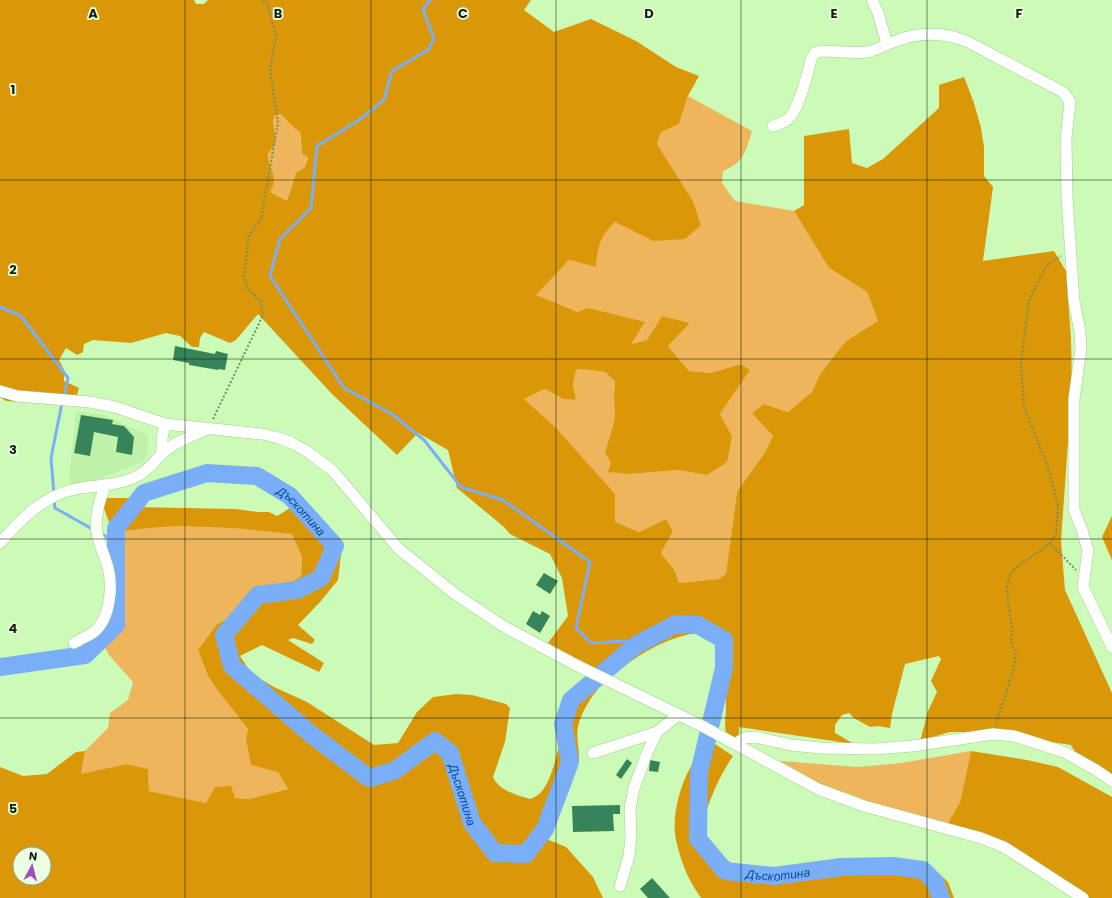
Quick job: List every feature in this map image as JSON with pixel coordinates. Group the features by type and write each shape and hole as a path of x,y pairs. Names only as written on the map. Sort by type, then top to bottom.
{"street":[{"path":"872,0 878,13 887,44"},
{"path":"774,126 783,123 790,117 797,103 811,59 815,53 821,50 866,52 902,38 924,33 940,33 968,42 1064,92 1070,102 1066,153 1067,196 1074,301 1080,332 1081,348 1074,398 1074,510 1088,550 1083,587 1112,647"},
{"path":"0,391 17,396 90,402 116,407 165,424 262,434 292,443 308,452 332,471 399,549 454,594 504,626 595,674 704,727 825,791 864,806 981,838 1004,847 1083,898"},
{"path":"162,453 162,438 165,424"},
{"path":"0,543 18,522 39,504 56,494 74,489 118,482 137,476 150,467 162,453 185,439 208,429"},
{"path":"74,643 94,632 100,626 106,615 109,602 108,570 97,532 98,506 104,485"},
{"path":"593,753 657,732 678,715"},
{"path":"620,886 629,856 631,837 630,809 634,788 647,753 657,732"},
{"path":"731,742 744,738 755,737 791,745 820,748 874,749 913,746 993,734 1014,736 1064,752 1112,781"}],"path":[{"path":"208,429 263,315 261,302 247,288 244,277 249,235 261,219 278,122 270,71 276,35 267,4 261,0"},
{"path":"993,734 1014,668 1016,654 1011,642 1012,629 1007,584 1012,571 1050,543 1056,534 1058,504 1047,464 1024,407 1021,364 1029,300 1047,265 1070,250"},
{"path":"1050,543 1084,578"}],"shaded area":[{"path":"0,0 194,0 196,4 204,4 208,0 531,0 524,10 554,32 591,19 636,41 676,67 699,76 688,96 679,124 661,132 657,144 693,201 701,225 685,239 653,241 615,222 602,238 596,267 569,260 536,295 578,312 588,308 645,322 631,344 647,340 662,316 690,323 668,346 689,371 710,373 741,364 750,370 720,414 732,436 727,462 707,475 677,470 629,474 608,472 611,462 605,452 615,415 615,381 605,372 582,369 576,370 573,384 576,400 563,399 545,389 524,399 556,428 615,494 615,522 639,532 666,519 673,531 661,553 675,571 679,583 719,579 726,574 737,492 765,452 773,436 752,413 764,404 788,412 812,392 820,374 846,341 878,321 867,292 829,268 794,211 804,205 804,136 849,129 852,163 867,168 883,159 939,108 939,85 964,77 974,103 981,128 984,147 984,176 993,187 983,261 1054,251 1066,271 1071,339 1072,385 1061,541 1065,590 1112,693 1112,785 1085,769 1071,745 987,732 950,732 913,743 921,738 928,711 937,692 931,681 941,659 939,656 905,664 892,714 890,728 878,726 870,727 854,718 849,713 842,715 835,725 835,733 854,744 739,727 739,740 726,733 724,671 728,658 728,651 725,640 716,635 700,633 673,639 645,652 632,660 611,677 548,643 568,616 562,578 550,554 510,534 504,527 457,488 448,450 418,433 397,455 332,394 258,314 236,340 230,343 204,332 200,338 199,347 192,347 180,336 166,333 131,343 93,340 84,344 83,352 77,355 66,348 59,360 64,370 64,381 79,388 74,406 6,401 0,397","holes":["281,114 300,132 302,153 308,158 305,167 296,173 287,201 270,192 274,179 268,153 274,147 276,138 273,124 274,116"]},
{"path":"688,96 752,131 743,156 736,164 723,171 722,183 735,201 794,211 829,268 867,292 878,321 846,341 820,374 812,392 788,412 764,404 753,413 773,436 765,452 737,492 726,575 719,579 679,583 675,571 661,553 673,531 666,519 639,532 615,522 615,494 524,399 545,389 563,399 576,400 573,384 576,370 582,369 605,372 615,381 615,415 605,452 629,474 677,470 707,475 732,436 720,414 750,370 741,364 710,373 689,371 668,346 690,323 662,316 647,340 630,344 644,322 578,312 535,295 569,260 596,267 602,237 615,222 653,241 701,225 693,201 657,144 661,132 679,124"},
{"path":"281,114 300,132 301,147 308,157 305,167 296,173 287,201 270,192 268,153 276,136 272,120 274,116"},
{"path":"76,411 104,415 148,435 148,450 143,462 70,490 69,479"},
{"path":"100,498 130,498 135,507 235,509 269,512 277,516 295,505 306,507 342,547 338,580 298,625 315,640 312,644 293,638 288,640 324,663 319,672 262,645 240,656 252,674 274,687 307,702 374,745 398,743 417,712 433,697 456,694 472,695 506,704 510,708 505,742 493,777 499,786 520,796 531,799 540,793 549,780 557,753 566,709 573,691 582,682 598,689 586,707 579,722 577,734 579,753 578,762 568,793 554,816 532,833 566,847 593,877 603,898 0,898 0,767 23,776 47,774 76,752 85,751 81,774 127,764 148,769 149,791 206,803 215,787 231,786 235,798 249,799 288,789 278,772 251,765 246,738 248,729 208,676 198,650 217,624 255,606 301,576 302,557 292,534 247,529 202,527 135,530 113,533"},
{"path":"1112,516 1112,560 1102,537"},
{"path":"202,526 254,529 292,534 302,557 301,576 255,606 217,624 198,650 208,676 248,729 246,738 278,772 288,789 249,799 235,798 206,803 149,791 148,769 127,764 81,775 85,751 108,728 110,713 128,700 133,682 109,655 103,644 117,622 111,557 113,533 140,528"},
{"path":"712,742 733,756 713,793 700,833 710,846 742,872 811,875 870,863 914,860 933,868 948,882 954,898 701,898 692,884 681,857 676,838 675,817 680,791 690,768 697,757"},
{"path":"971,751 960,802 947,825 837,793 780,761 858,767 901,763"},
{"path":"971,751 1027,760 1058,767 1112,797 1112,898 1081,898 1008,846 947,825 960,802"}],"building":[{"path":"175,346 215,354 216,351 228,354 225,370 189,365 189,363 173,360"},
{"path":"81,415 113,420 112,424 124,426 134,437 132,455 116,452 118,437 94,432 90,456 74,453"},
{"path":"544,573 558,581 550,594 536,585"},
{"path":"533,611 540,615 542,611 550,616 540,633 526,624"},
{"path":"627,759 632,763 621,779 616,775"},
{"path":"650,760 660,762 658,772 649,771"},
{"path":"620,805 620,814 613,814 614,831 573,832 572,806"},
{"path":"652,878 670,898 648,898 640,889"}],"waterway":[{"path":"430,0 423,9 434,39 428,50 392,71 384,100 359,120 317,146 311,208 280,239 270,276 344,388 392,414 424,440 461,487 503,500 590,562 576,628 591,643 627,641 636,645"},
{"path":"0,307 21,316 68,378 64,398"},
{"path":"54,494 51,458 62,403"},
{"name":"Дъскотина","path":"0,667 85,655 116,625 116,528 144,493 207,473 257,476 290,496 335,546 321,578 297,590 258,595 224,635 232,666 312,735 369,778 394,771 435,741 450,753 472,823 495,853 526,854 545,829 570,762 563,724 571,700 636,645 676,624 698,625 724,640 724,668 699,773 698,839 725,871 774,876 841,867 893,866 923,870 935,882 941,898"},
{"path":"54,500 55,508 94,530"},
{"path":"100,533 116,542"}]}
